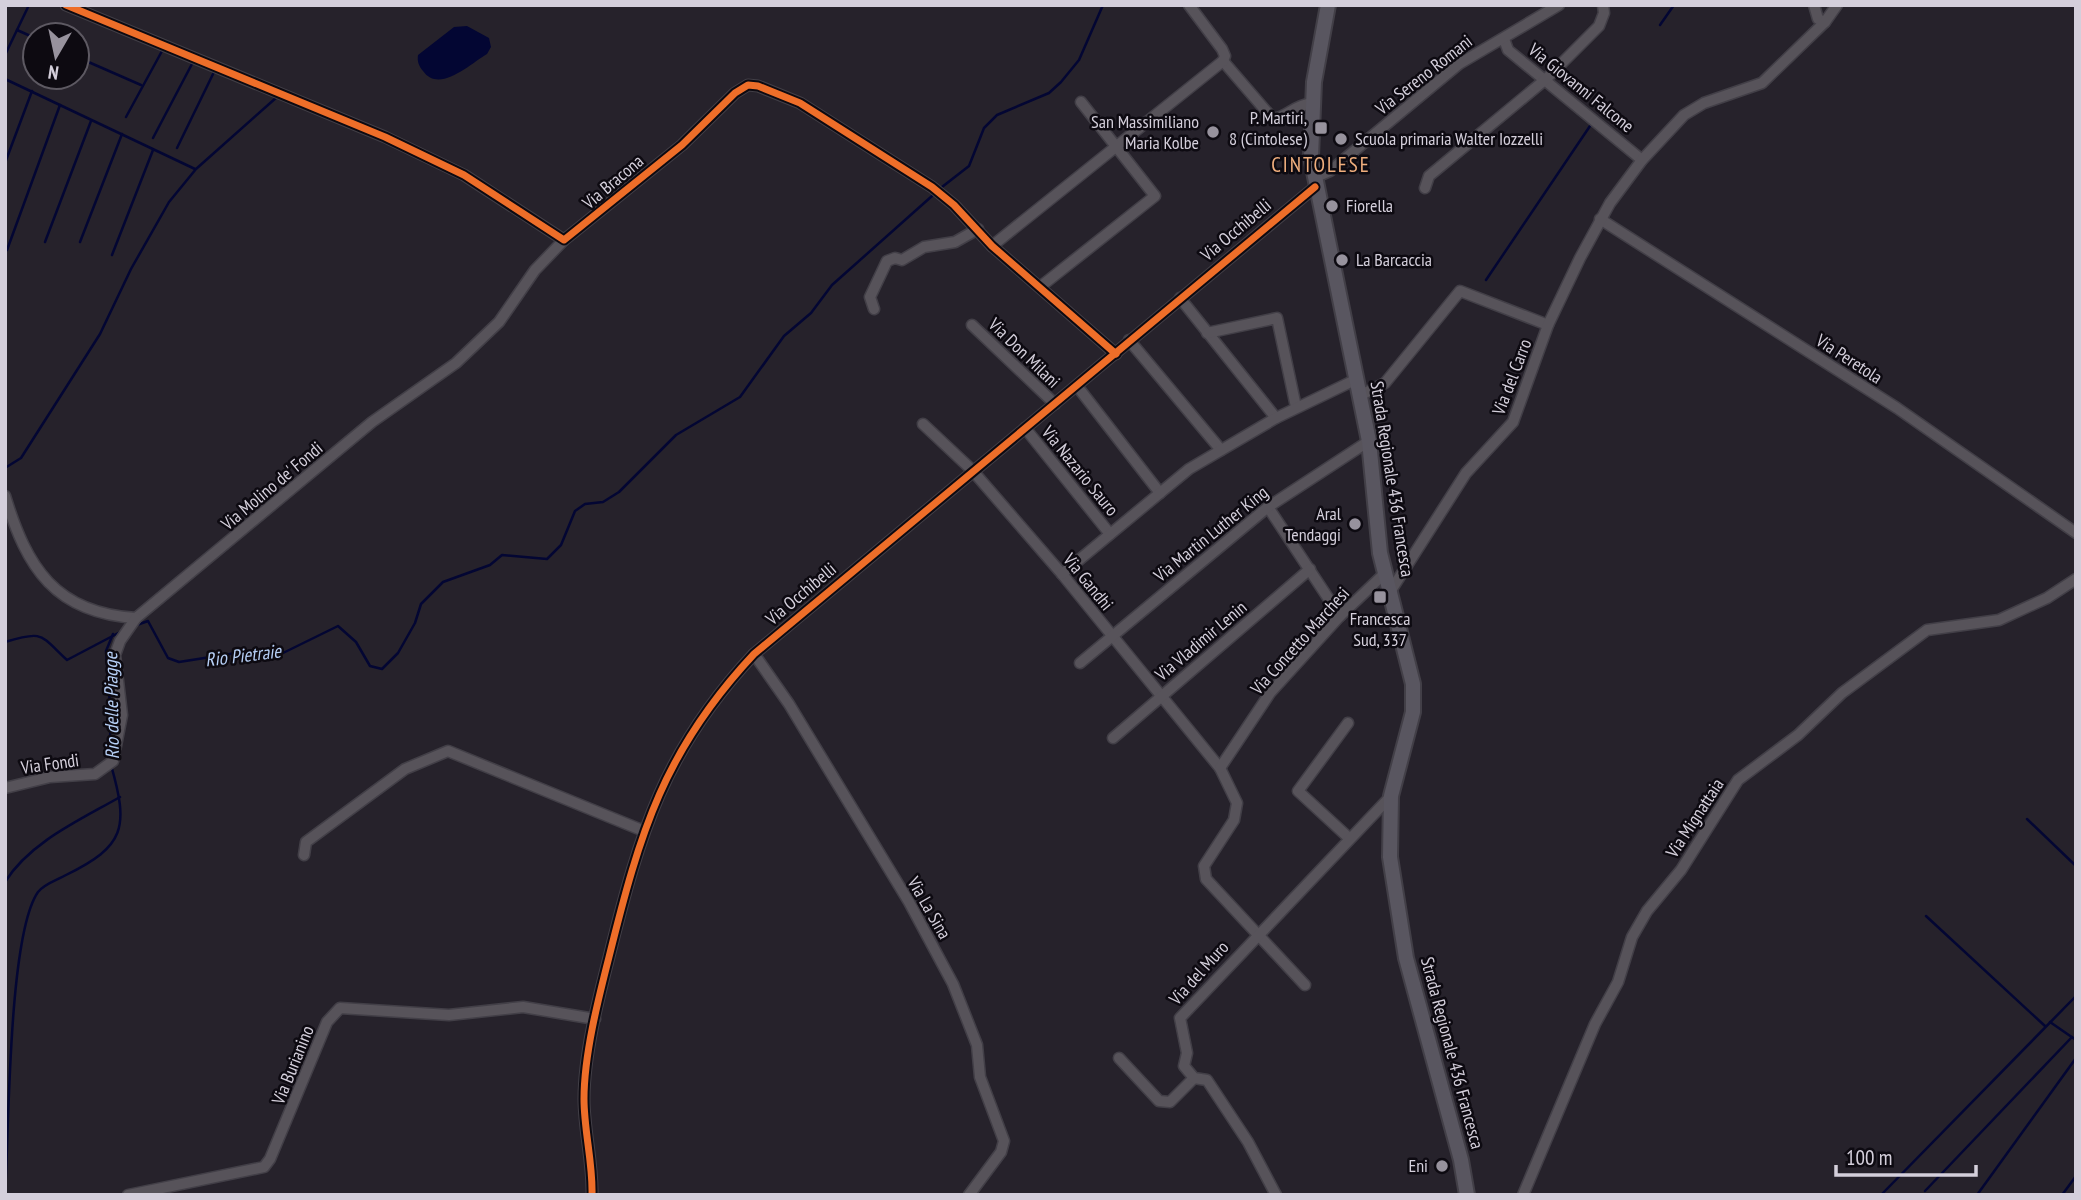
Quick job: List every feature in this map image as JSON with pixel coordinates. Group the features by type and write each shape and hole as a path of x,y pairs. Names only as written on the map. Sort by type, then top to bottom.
{"street":[{"path":"66,5 385,137 464,175 564,240"},
{"path":"1189,5 1222,49 1223,61 1273,119 1299,104 1313,103"},
{"name":"Strada Regionale 436 Francesca","path":"1328,5 1319,44 1311,157 1361,395 1384,574 1413,684 1413,712 1391,796 1390,858 1406,958 1461,1160 1467,1195"},
{"name":"Via Sereno Romani","path":"1315,183 1460,64 1559,5"},
{"path":"1425,188 1429,176 1546,79 1599,26 1604,13 1603,5"},
{"path":"1814,5 1818,19 1825,22"},
{"name":"Via del Carro","path":"1390,592 1466,473 1513,422 1548,325 1600,219 1642,160 1684,115 1704,103 1762,83 1825,22 1837,5"},
{"name":"Via Giovanni Falcone","path":"1504,39 1508,50 1642,160"},
{"path":"992,246 1223,61"},
{"name":"Via Bracona","path":"564,240 682,145 735,93 748,85 775,92 813,111 932,187 978,229 992,246 1116,354"},
{"path":"1040,287 1155,196 1081,102"},
{"name":"Via Occhibelli","path":"592,1195 584,1097 595,1019 623,900 644,831 678,752 721,689 754,654 972,470 1116,354 1129,340 1315,183"},
{"name":"Via Peretola","path":"1600,219 1897,408 2076,533"},
{"path":"874,309 870,297 887,261 895,258 902,260 931,244 955,242 978,229"},
{"name":"Via Molino de' Fondi","path":"136,618 372,422 456,363 499,322 535,270 564,240"},
{"path":"1361,395 1385,383 1460,291 1548,325"},
{"path":"1180,298 1276,418"},
{"path":"1207,333 1277,318 1296,407"},
{"name":"Via Don Milani","path":"972,325 1055,404"},
{"path":"1129,340 1222,450"},
{"path":"1062,574 1189,469 1296,407 1357,379"},
{"path":"1077,386 1160,493"},
{"name":"Via Gandhi","path":"923,424 972,470 1062,574 1163,694 1220,768 1237,803 1234,820 1204,866 1206,879 1258,933"},
{"name":"Via Nazario Sauro","path":"1025,428 1110,534"},
{"name":"Via Martin Luther King","path":"1080,663 1268,507 1369,441"},
{"path":"5,496 17,536 52,589 98,612 136,618"},
{"path":"1268,507 1340,616"},
{"name":"Via Vladimir Lenin","path":"1113,738 1310,569"},
{"name":"Via Concetto Marchesi","path":"1220,768 1270,693 1340,616 1384,574"},
{"name":"Via Mignattaia","path":"1523,1195 1595,1024 1618,982 1632,937 1647,911 1681,870 1738,780 1798,735 1842,693 1927,630 1999,620 2047,598 2076,579"},
{"name":"Via Fondi","path":"5,788 50,777 95,774 113,761 122,715 115,655 120,641 136,618"},
{"name":"Via La Sina","path":"754,654 789,704 909,902 953,984 968,1020 977,1045 980,1077 1004,1141 1000,1152 969,1195"},
{"path":"1348,723 1298,791 1349,838"},
{"path":"304,855 306,842 405,769 448,751 644,831"},
{"name":"Via del Muro","path":"1194,1078 1184,1066 1186,1053 1180,1018 1391,796"},
{"path":"1258,933 1305,985"},
{"name":"Via Burianino","path":"128,1195 264,1167 270,1159 327,1022 340,1009 449,1015 523,1007 595,1019"},
{"path":"1119,1058 1159,1101 1170,1102 1194,1078 1207,1080 1248,1142 1276,1195"}],"shaded area":[{"path":"467,26 489,38 491,47 487,54 455,75 437,79 430,77 419,66 418,55 454,27"}],"waterway":[{"path":"5,55 29,5"},
{"path":"942,187 969,166 984,128 997,115 1049,93 1061,82 1079,60 1103,5"},
{"path":"1660,25 1674,5"},
{"path":"17,30 21,32"},
{"path":"126,117 162,51"},
{"path":"153,138 193,62"},
{"path":"91,63 141,85"},
{"path":"177,148 214,72"},
{"path":"5,79 195,169"},
{"path":"5,163 32,91"},
{"path":"5,468 21,458 100,334 131,269 169,202 196,169 277,97"},
{"path":"7,250 60,105"},
{"path":"45,242 91,121"},
{"path":"1486,280 1592,123"},
{"path":"80,242 122,134"},
{"path":"112,255 153,150"},
{"name":"Rio Pietraie","path":"134,626 148,621 168,658 179,662 249,651 283,653 338,626 356,642 370,666 382,669 398,653 415,623 421,604 443,582 490,565 502,555 547,559 561,545 575,511 585,504 603,502 619,492 676,435 740,397 784,336 811,313 832,285 932,196"},
{"name":"Rio Pietraie","path":"5,642 27,636 40,637 67,660 124,630"},
{"name":"Rio delle Piagge","path":"109,758 111,719 106,651 113,634"},
{"name":"Rio delle Piagge","path":"5,1195 15,991 28,915 41,889 86,865 111,844 120,820 120,805 111,765"},
{"path":"5,882 15,868 42,844 120,797"},
{"path":"2027,819 2076,866"},
{"path":"1926,916 2045,1026"},
{"path":"1881,1195 2076,996"},
{"path":"2050,1022 2076,1040"},
{"path":"1925,1191 2072,1037"},
{"path":"1977,1195 2076,1058"},
{"path":"2062,1195 2076,1176"}],"cycle path":[{"path":"66,5 385,137 464,175 564,240 682,145 735,93 748,85 758,86 800,103 932,187 954,205 992,246 1116,354"},
{"path":"592,1195 585,1123 586,1064 596,1009 620,912 659,795 698,724 723,689 754,654 1315,187"}],"place":[{"name":"P. Martiri, 8 (Cintolese)","path":"1321,128"},
{"name":"San Massimiliano Maria Kolbe","path":"1213,132"},
{"name":"Scuola primaria Walter Iozzelli","path":"1341,139"},
{"name":"Fiorella","path":"1332,206"},
{"name":"La Barcaccia","path":"1342,260"},
{"name":"Aral Tendaggi","path":"1355,524"},
{"name":"Francesca Sud, 337","path":"1380,597"},
{"name":"Eni","path":"1442,1166"}],"district":[{"name":"CINTOLESE","path":"1321,165"}]}
